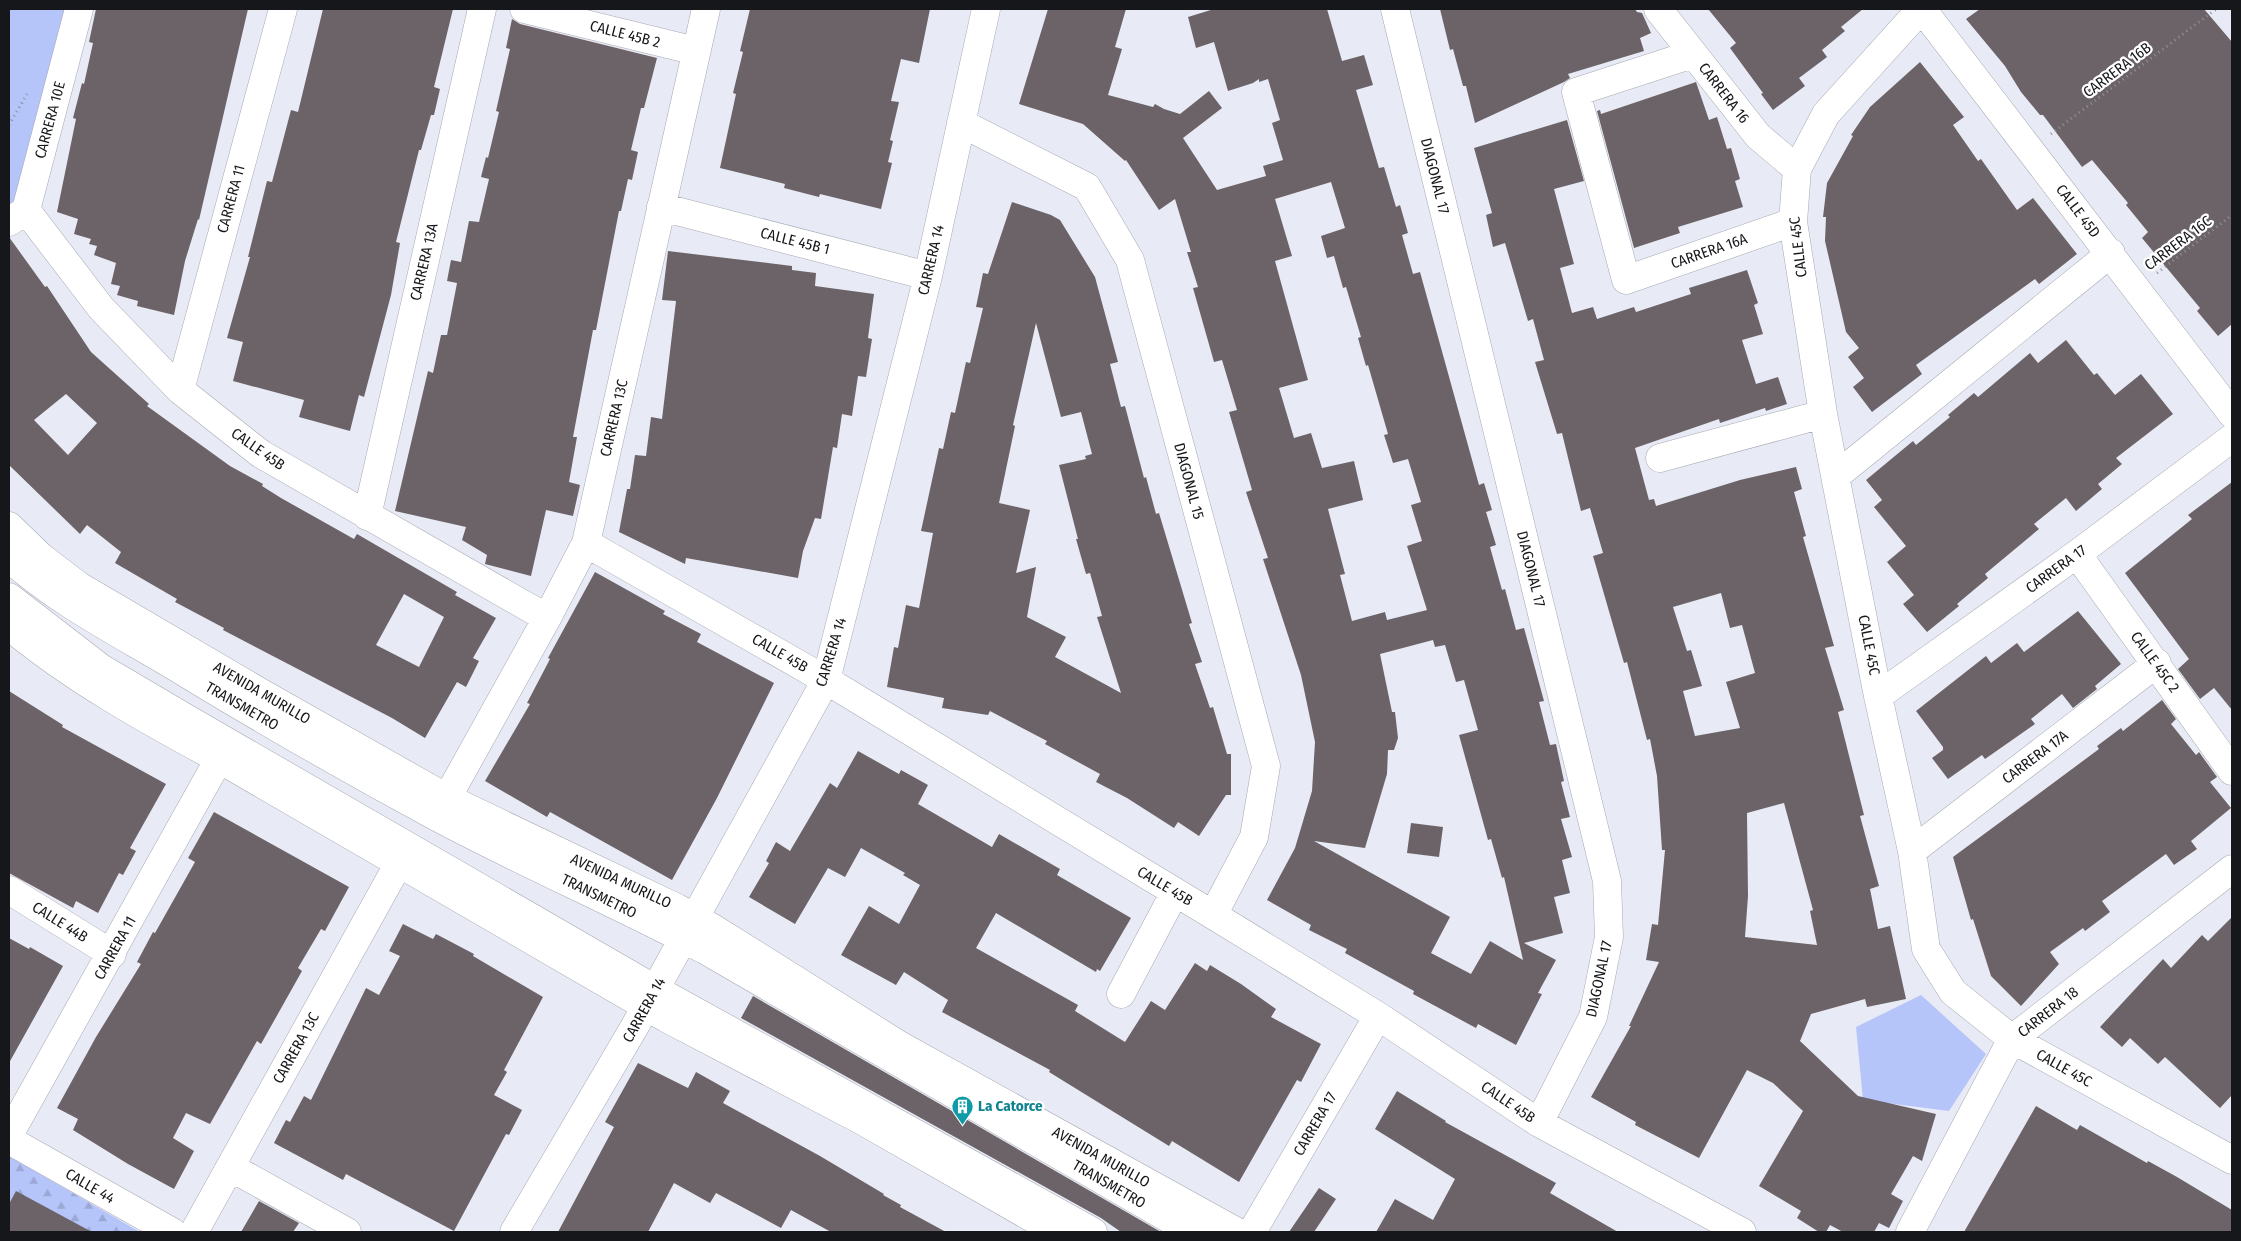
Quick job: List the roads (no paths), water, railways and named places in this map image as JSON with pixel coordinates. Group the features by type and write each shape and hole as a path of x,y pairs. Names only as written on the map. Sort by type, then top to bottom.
{"street":[{"name":"CARRERA 10E","path":"18,216 78,9"},
{"name":"CARRERA 11","path":"180,390 283,9"},
{"name":"CARRERA 13A","path":"367,516 482,9"},
{"name":"CALLE 45B 2","path":"524,9 696,52"},
{"name":"CARRERA 13C","path":"446,798 547,618 586,543 706,9"},
{"name":"CARRERA 14","path":"514,1232 690,929 826,680 928,276 986,9"},
{"name":"DIAGONAL 17","path":"1395,9 1607,881 1609,937 1593,1017 1539,1123"},
{"name":"CARRERA 16","path":"1658,9 1758,136 1797,169"},
{"name":"CALLE 45D","path":"1922,9 2232,414"},
{"name":"CALLE 45C","path":"1922,9 1826,114 1797,169 1793,222 1823,414 1878,696 1912,851 1926,949 1953,992 2012,1039 2232,1160"},
{"name":"CARRERA 16A","path":"1693,54 1576,92 1626,280 1793,222"},
{"name":"DIAGONAL 15","path":"961,123 1087,187 1130,260 1266,766 1254,837 1213,915"},
{"name":"CALLE 45B 1","path":"661,207 928,276"},
{"name":"CALLE 45B","path":"18,216 101,308 180,390 261,454 547,618"},
{"path":"1836,476 2110,253"},
{"path":"1660,458 1823,414"},
{"name":"CARRERA 17","path":"1878,696 2077,554 2232,438"},
{"name":"AVENIDA MURILLO","path":"9,526 41,557 79,586 446,798 690,929 1236,1232"},
{"name":"CALLE 45B","path":"586,543 826,680 1213,915 1378,1016 1539,1123 1742,1232"},
{"name":"CALLE 45C 2","path":"2077,554 2157,663 2232,771"},
{"name":"TRANSMETRO","path":"9,558 24,571 70,603 264,720 436,816 690,929 1192,1232"},
{"path":"9,597 102,668 651,998 1057,1232"},
{"path":"9,626 92,685 148,721 220,759 399,863 1093,1232"},
{"name":"CARRERA 17A","path":"1912,851 2157,663"},
{"name":"CARRERA 11","path":"9,1135 220,759"},
{"name":"CARRERA 13C","path":"194,1232 399,863"},
{"name":"CARRERA 18","path":"1910,1232 2012,1039 2232,869"},
{"name":"CALLE 44B","path":"9,890 112,954"},
{"path":"1121,994 1175,892"},
{"name":"CARRERA 17","path":"1252,1232 1378,1016"},
{"name":"CALLE 44","path":"9,1140 172,1232"},
{"path":"230,1167 346,1232"}],"place":[{"name":"La Catorce","path":"962,1125"}]}
